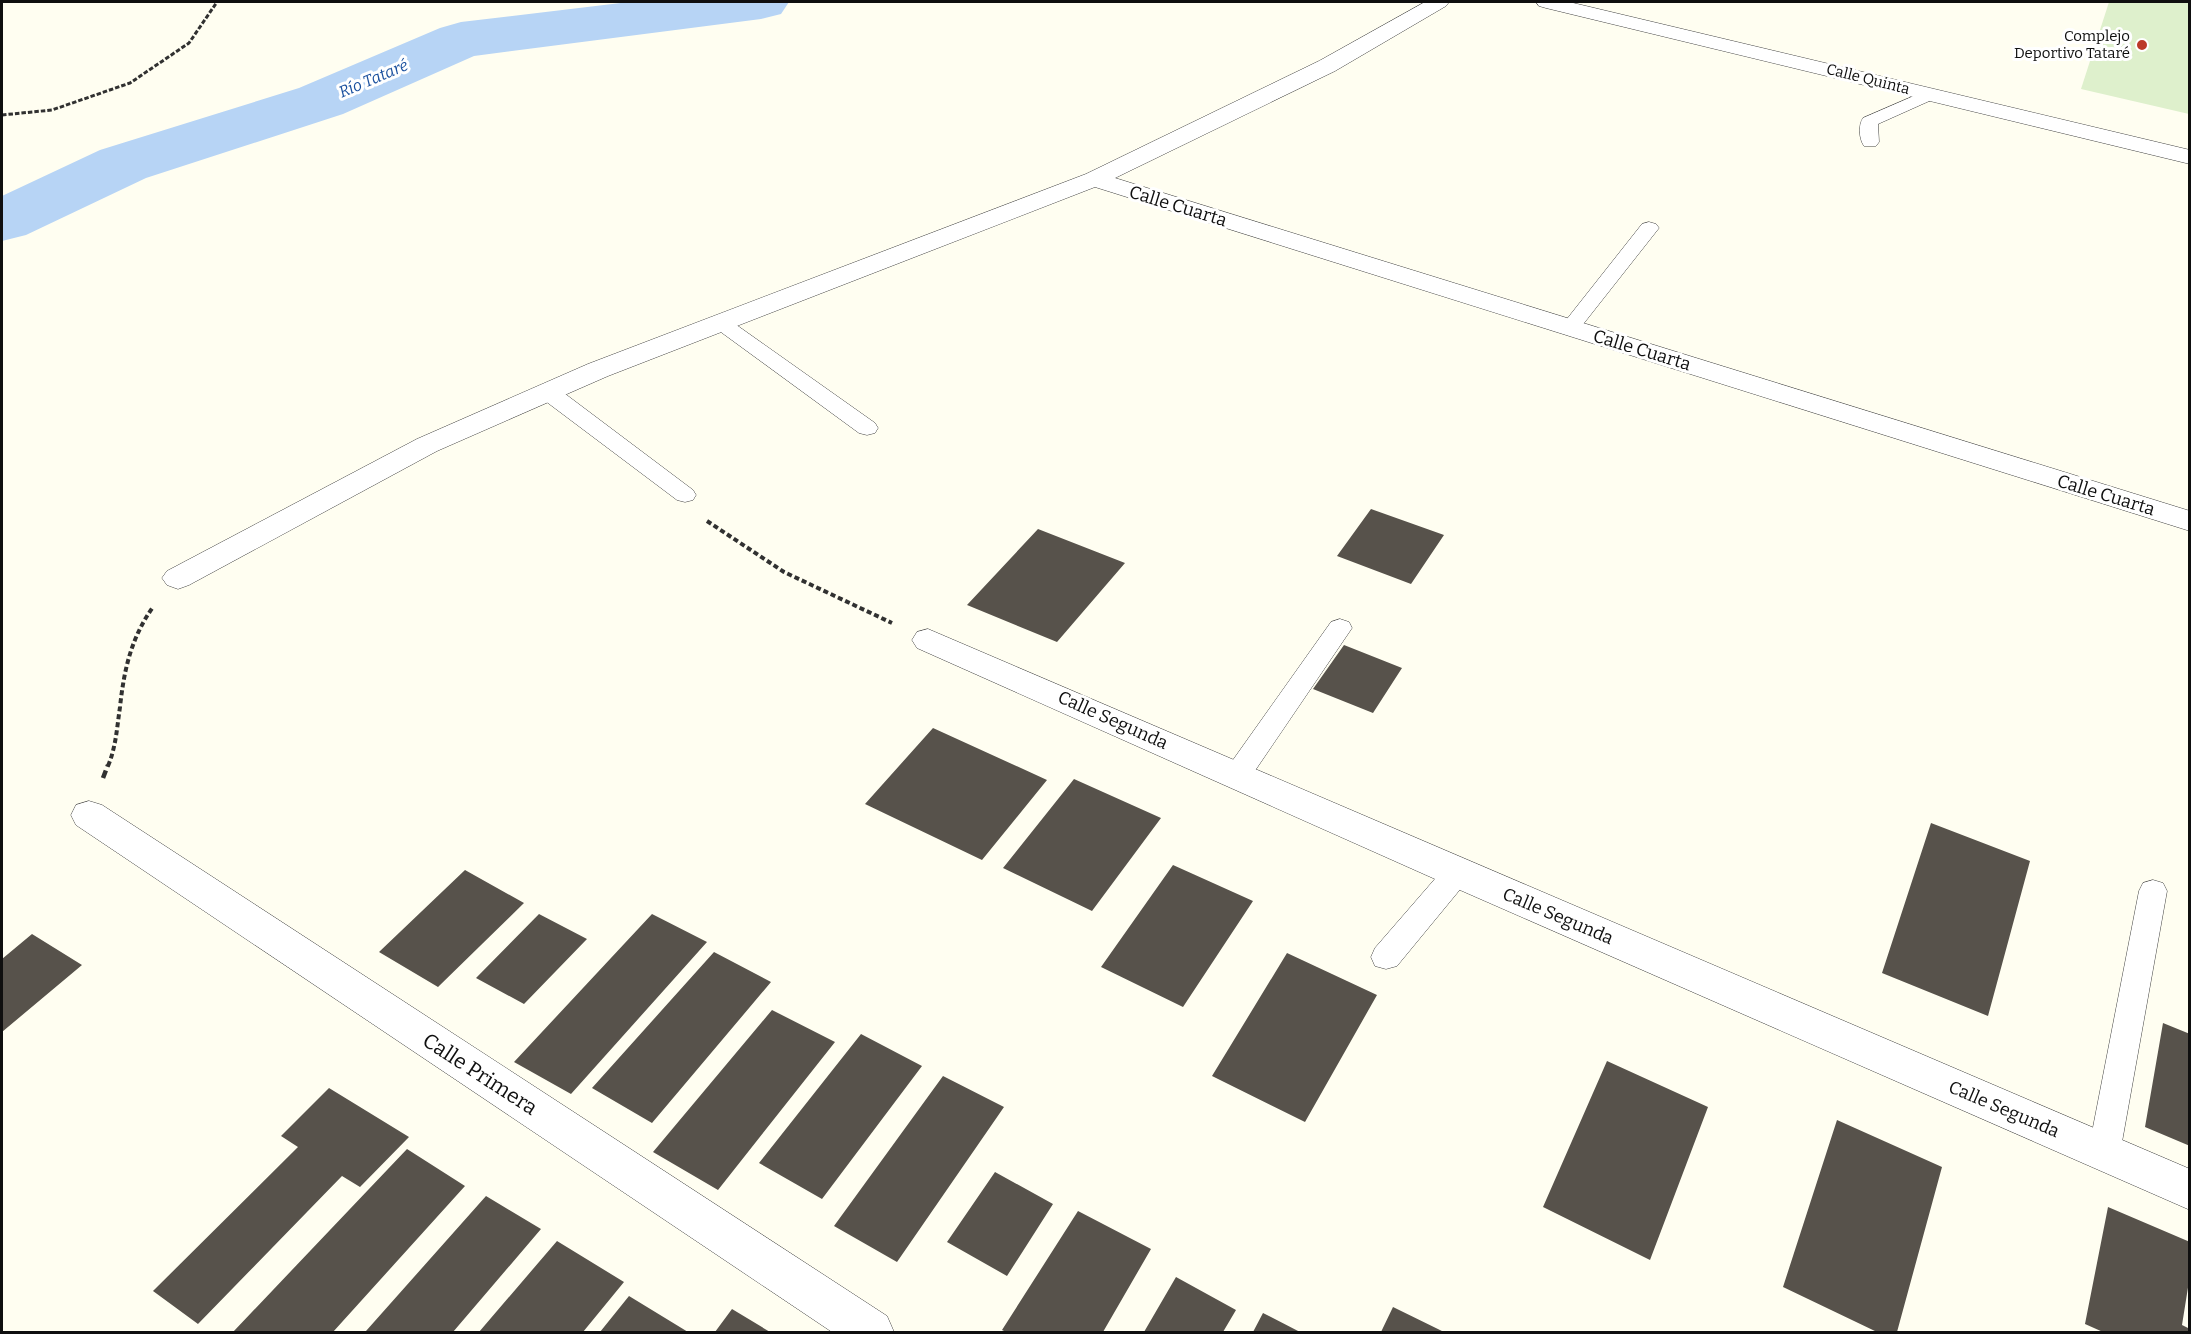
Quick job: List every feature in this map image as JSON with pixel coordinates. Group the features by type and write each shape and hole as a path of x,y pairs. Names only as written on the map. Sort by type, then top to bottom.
{"street":[{"path":"178,578 427,445 598,370 1094,179 1327,66 1439,2"},
{"name":"Calle Quinta","path":"1546,2 2190,157"},
{"name":"Calle Cuarta","path":"1094,179 2190,521"},
{"name":"Calle Segunda","path":"928,639 1238,774 1457,873 2190,1190"},
{"name":"Calle Primera","path":"89,815 871,1332"}],"lane":[{"path":"1870,142 1869,122 1930,94"},
{"path":"1570,328 1649,228"},
{"path":"721,322 867,428"},
{"path":"548,392 685,495"},
{"path":"1238,774 1340,628"},
{"path":"1386,957 1457,873"},
{"path":"2104,1153 2153,891"}],"path":[{"path":"2,115 52,110 130,83 189,44 217,2"},
{"path":"685,495 711,526 784,572 928,639"},
{"path":"89,815 113,750 125,666 138,630 142,621 178,578"}],"green space":[{"name":"Complejo Deportivo Tataré","path":"2109,2 2189,2 2189,114 2081,89"}],"building":[{"path":"1371,509 1444,535 1411,584 1337,556"},
{"path":"1038,529 1125,563 1057,642 967,605"},
{"path":"1344,645 1402,668 1373,713 1313,689"},
{"path":"933,728 1047,780 982,860 865,804"},
{"path":"1074,779 1161,818 1092,911 1003,868"},
{"path":"1931,823 2030,861 1988,1016 1882,973"},
{"path":"1173,865 1253,901 1183,1007 1101,967"},
{"path":"465,870 524,903 438,987 379,952"},
{"path":"539,914 587,939 524,1004 476,978"},
{"path":"652,914 707,942 571,1094 514,1062"},
{"path":"32,934 82,965 2,1032 2,959"},
{"path":"714,952 771,982 652,1123 592,1088"},
{"path":"1287,953 1377,995 1305,1122 1212,1076"},
{"path":"772,1010 835,1042 718,1190 653,1152"},
{"path":"2163,1023 2190,1034 2190,1146 2145,1127"},
{"path":"861,1034 922,1066 822,1199 759,1163"},
{"path":"1607,1061 1708,1107 1650,1260 1543,1207"},
{"path":"943,1076 1004,1107 897,1262 834,1226"},
{"path":"329,1088 409,1137 360,1187 342,1176 198,1324 153,1291 298,1147 281,1136"},
{"path":"1837,1120 1942,1167 1897,1332 1877,1332 1783,1287"},
{"path":"407,1149 465,1186 333,1332 233,1332"},
{"path":"995,1172 1053,1204 1007,1276 947,1242"},
{"path":"486,1196 541,1229 453,1332 366,1331"},
{"path":"2108,1207 2190,1242 2190,1275 2182,1325 2190,1329 2190,1332 2103,1332 2085,1324"},
{"path":"1078,1211 1151,1249 1103,1332 1006,1332 1002,1330"},
{"path":"557,1241 624,1282 583,1332 479,1332"},
{"path":"1176,1277 1236,1310 1223,1332 1144,1332"},
{"path":"629,1296 688,1332 600,1332"},
{"path":"1393,1307 1444,1332 1381,1332"},
{"path":"732,1309 770,1332 715,1332"},
{"path":"1263,1313 1300,1332 1253,1332"}],"waterway":[{"name":"Río Tataré","path":"2,221 123,164 321,101 461,40 761,2"}],"place":[{"name":"Complejo Deportivo Tataré","path":"2142,45"}]}
